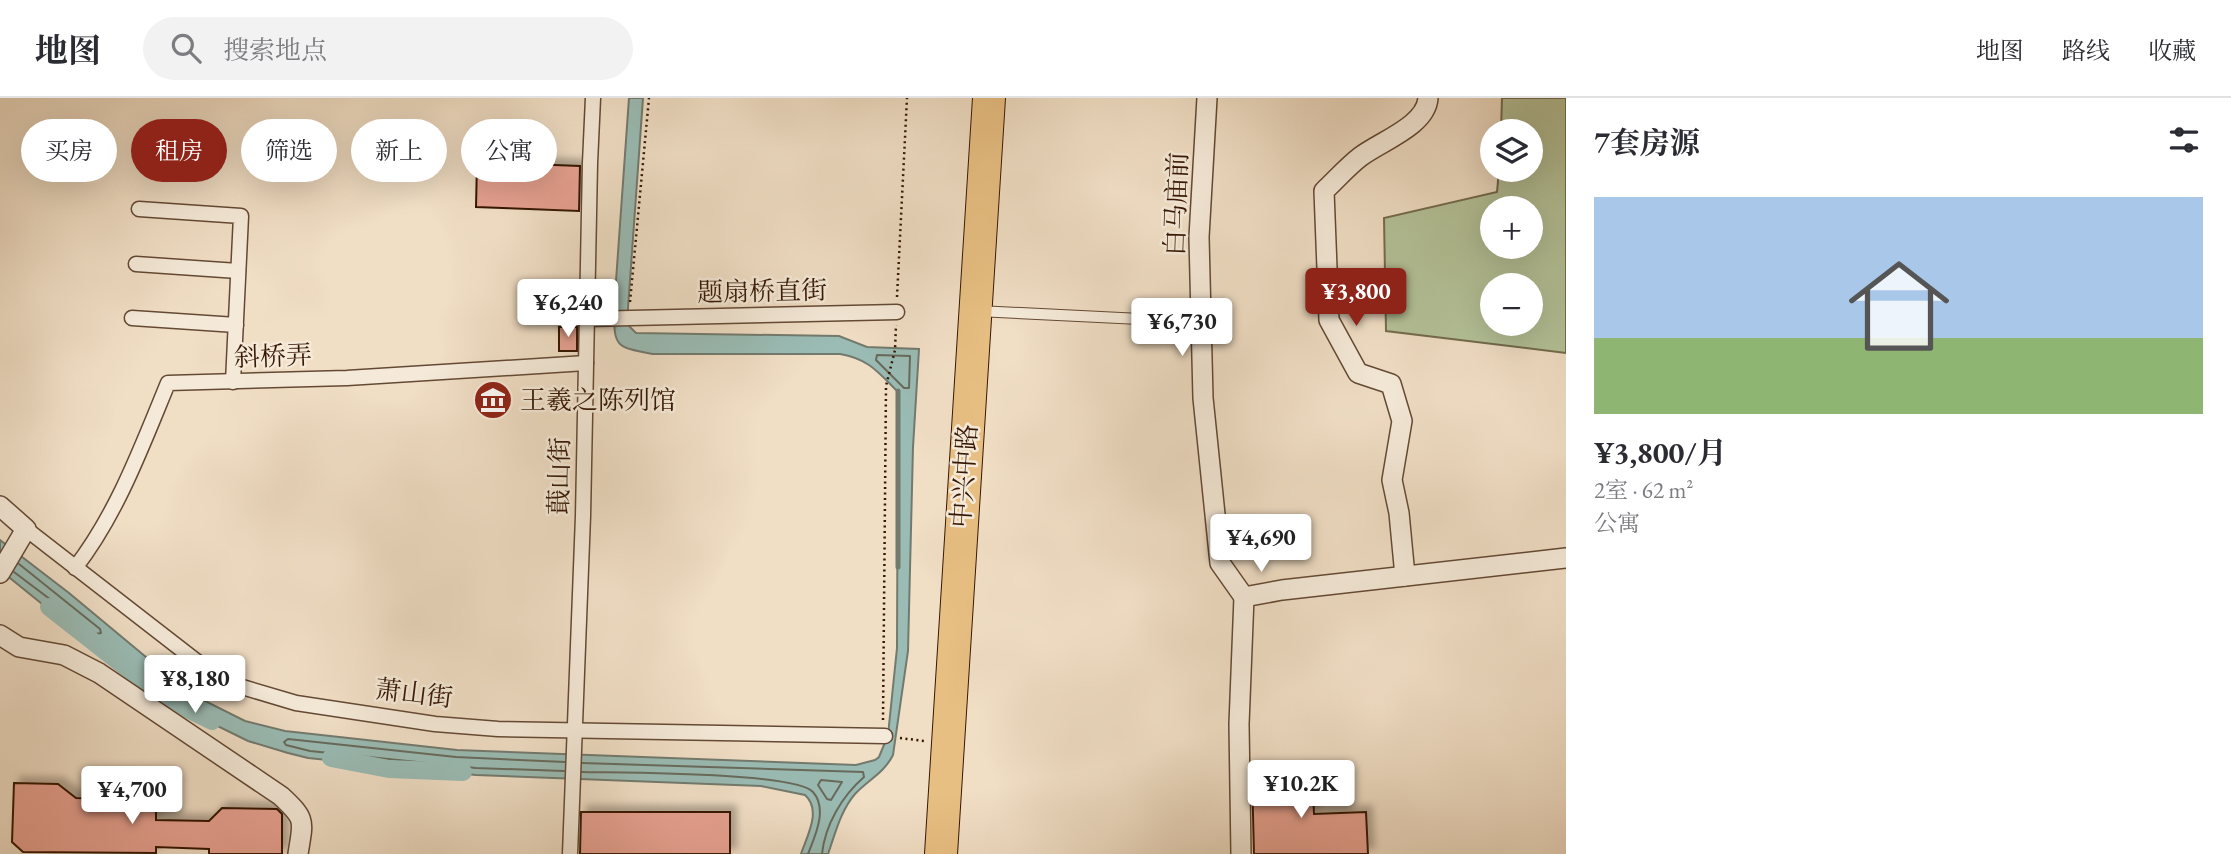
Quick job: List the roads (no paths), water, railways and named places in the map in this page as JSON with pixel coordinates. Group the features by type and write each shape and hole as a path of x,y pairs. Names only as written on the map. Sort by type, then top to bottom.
{"main road":[{"name":"中兴中路","path":"921,854 914,740 968,98"},
{"name":"中兴中路","path":"941,854 989,98"}],"street":[{"name":"蕺山街","path":"570,854 575,783 593,98"},
{"name":"白马庙前","path":"1207,98 1199,237 1203,398 1220,563 1244,597"},
{"path":"1405,576 1399,513 1392,480 1402,421 1391,384 1357,373 1329,320 1324,191 1360,158 1416,121 1427,108 1429,98"},
{"path":"139,209 241,216 233,382"},
{"path":"136,264 239,271"},
{"name":"题扇桥直街","path":"587,319 897,312"},
{"path":"132,318 236,325"},
{"name":"斜桥弄","path":"75,568 114,504 168,383 233,382 586,363"},
{"name":"萧山街","path":"0,506 23,533 75,568 222,681 296,703 393,718 576,737 884,736"},
{"path":"0,573 23,533"},
{"path":"1241,854 1239,724 1244,597 1282,590 1566,558"},
{"path":"0,635 19,647 64,655 99,673 281,796 300,814 302,828 298,854"}],"lane":[{"path":"975,311 1201,322"}],"water":[{"path":"629,98 643,98 628,308 629,326 636,333 839,336 867,347 919,349 913,447 908,651 893,755 885,767 850,800 828,854 801,854 813,816 810,801 805,795 761,786 476,775 308,758 248,741 199,717 47,608 0,570 0,540 176,682 205,701 245,721 285,731 457,750 856,765 879,757 888,735 897,648 898,392 866,363 840,354 653,354 624,347 619,343 616,338 614,309"}],"waterway":[{"path":"898,391 898,567"},
{"path":"49,607 165,698 212,721"},
{"path":"331,758 389,769 463,772"}],"place":[{"name":"王羲之陈列馆","path":"493,400"}]}
